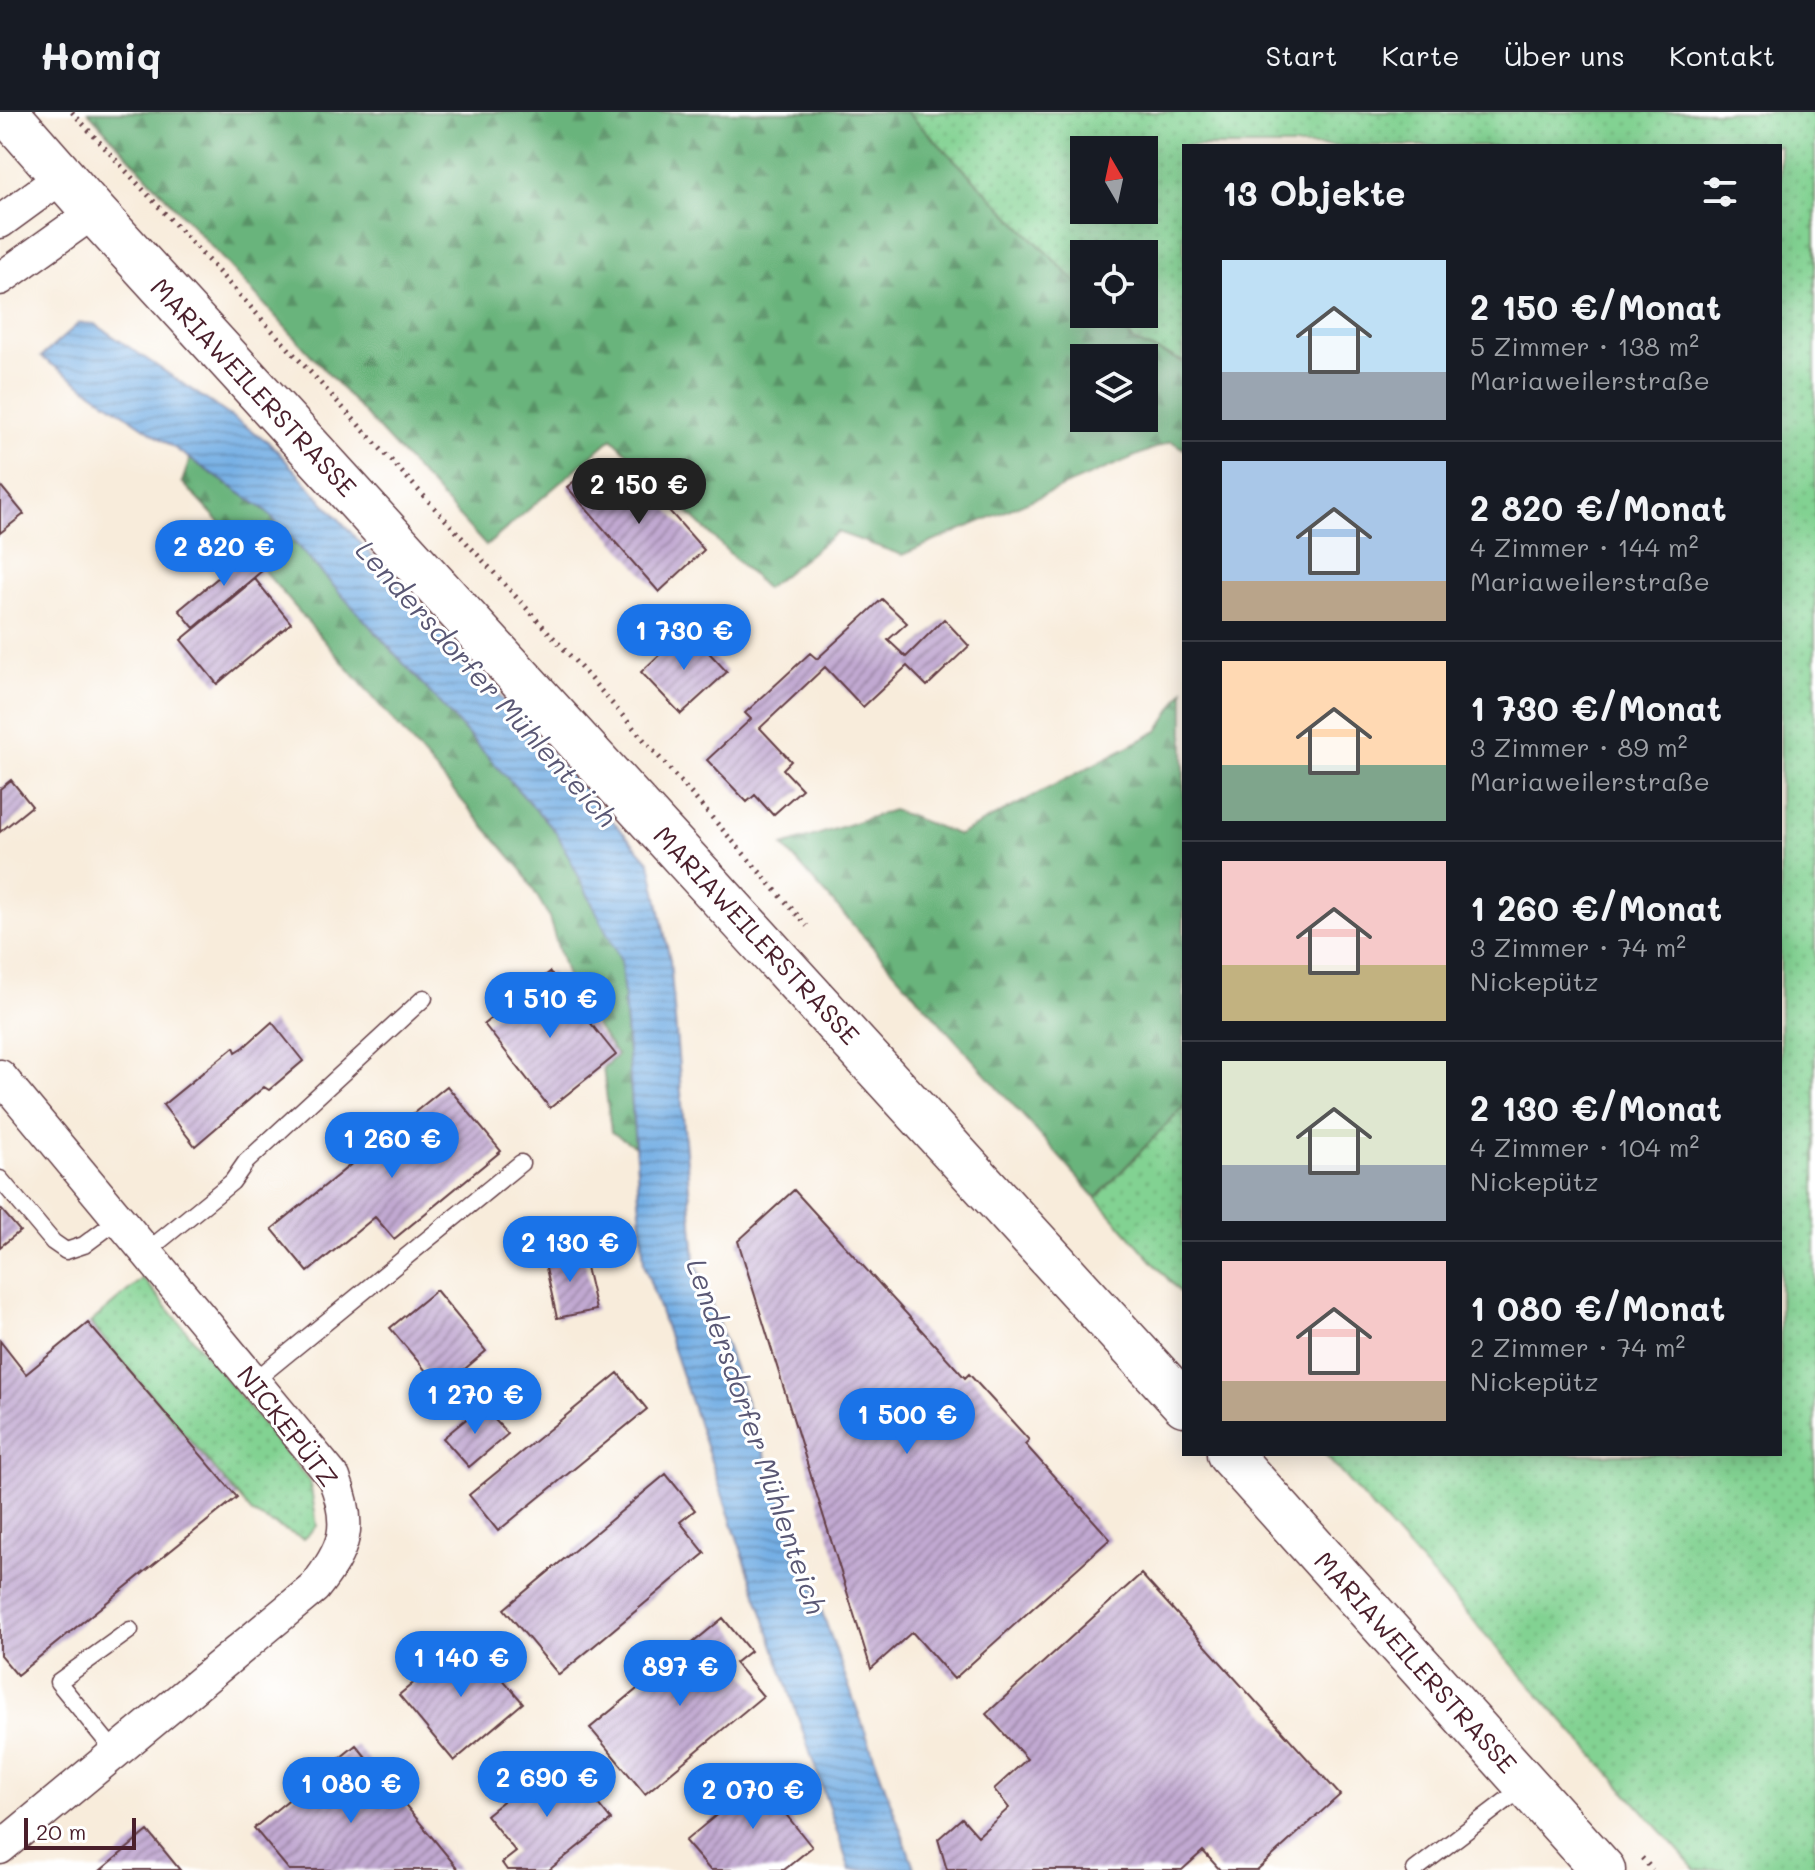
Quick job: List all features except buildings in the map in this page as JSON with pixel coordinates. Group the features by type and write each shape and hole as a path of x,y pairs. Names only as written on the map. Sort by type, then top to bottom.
{"main road":[{"name":"MARIAWEILERSTRASSE","path":"6,112 1182,1402"},
{"name":"MARIAWEILERSTRASSE","path":"1231,1456 1603,1870"}],"street":[{"path":"0,222 63,176"},
{"path":"0,279 94,212"},
{"name":"NICKEPÜTZ","path":"0,1076 334,1478 343,1502 346,1529 334,1564 314,1588 0,1848"}],"lane":[{"path":"146,1252 232,1182 246,1162 424,998"},
{"path":"254,1381 521,1163"},
{"path":"0,1179 53,1242 66,1251 84,1245 119,1219"},
{"path":"116,1753 58,1682 130,1630"},
{"path":"1415,1870 1526,1785"}],"path":[{"path":"72,112 574,660 812,931"}],"green space":[{"path":"88,112 907,112 1070,276 1070,328 1121,328 1140,344 1070,344 1070,432 1158,432 1158,351 1182,361 1182,448 1171,441 902,555 837,532 766,589 612,438 486,546"},
{"path":"901,112 1815,112 1815,1870 1696,1870 1326,1456 1782,1456 1782,144 1182,144 1182,361 1158,351 1158,344 1135,342 1121,328 1158,328 1158,240 1070,240 1070,278"},
{"path":"190,459 265,510 557,833 621,961 635,1146 611,1132 603,1068 617,1055 572,993 548,915 522,870 246,550 182,482"},
{"path":"1182,693 1182,1108 1096,1198 783,846 893,810 959,835 1158,731"},
{"path":"1182,1108 1182,1295 1096,1198"},
{"path":"143,1278 310,1482 317,1526 303,1539 253,1514 90,1323"}],"water":[{"name":"Lendersdorfer Mühlenteich","path":"79,323 95,324 270,443 650,862 670,960 695,1259 915,1870 850,1870 644,1264 621,961 557,833 265,510 41,357"}]}
